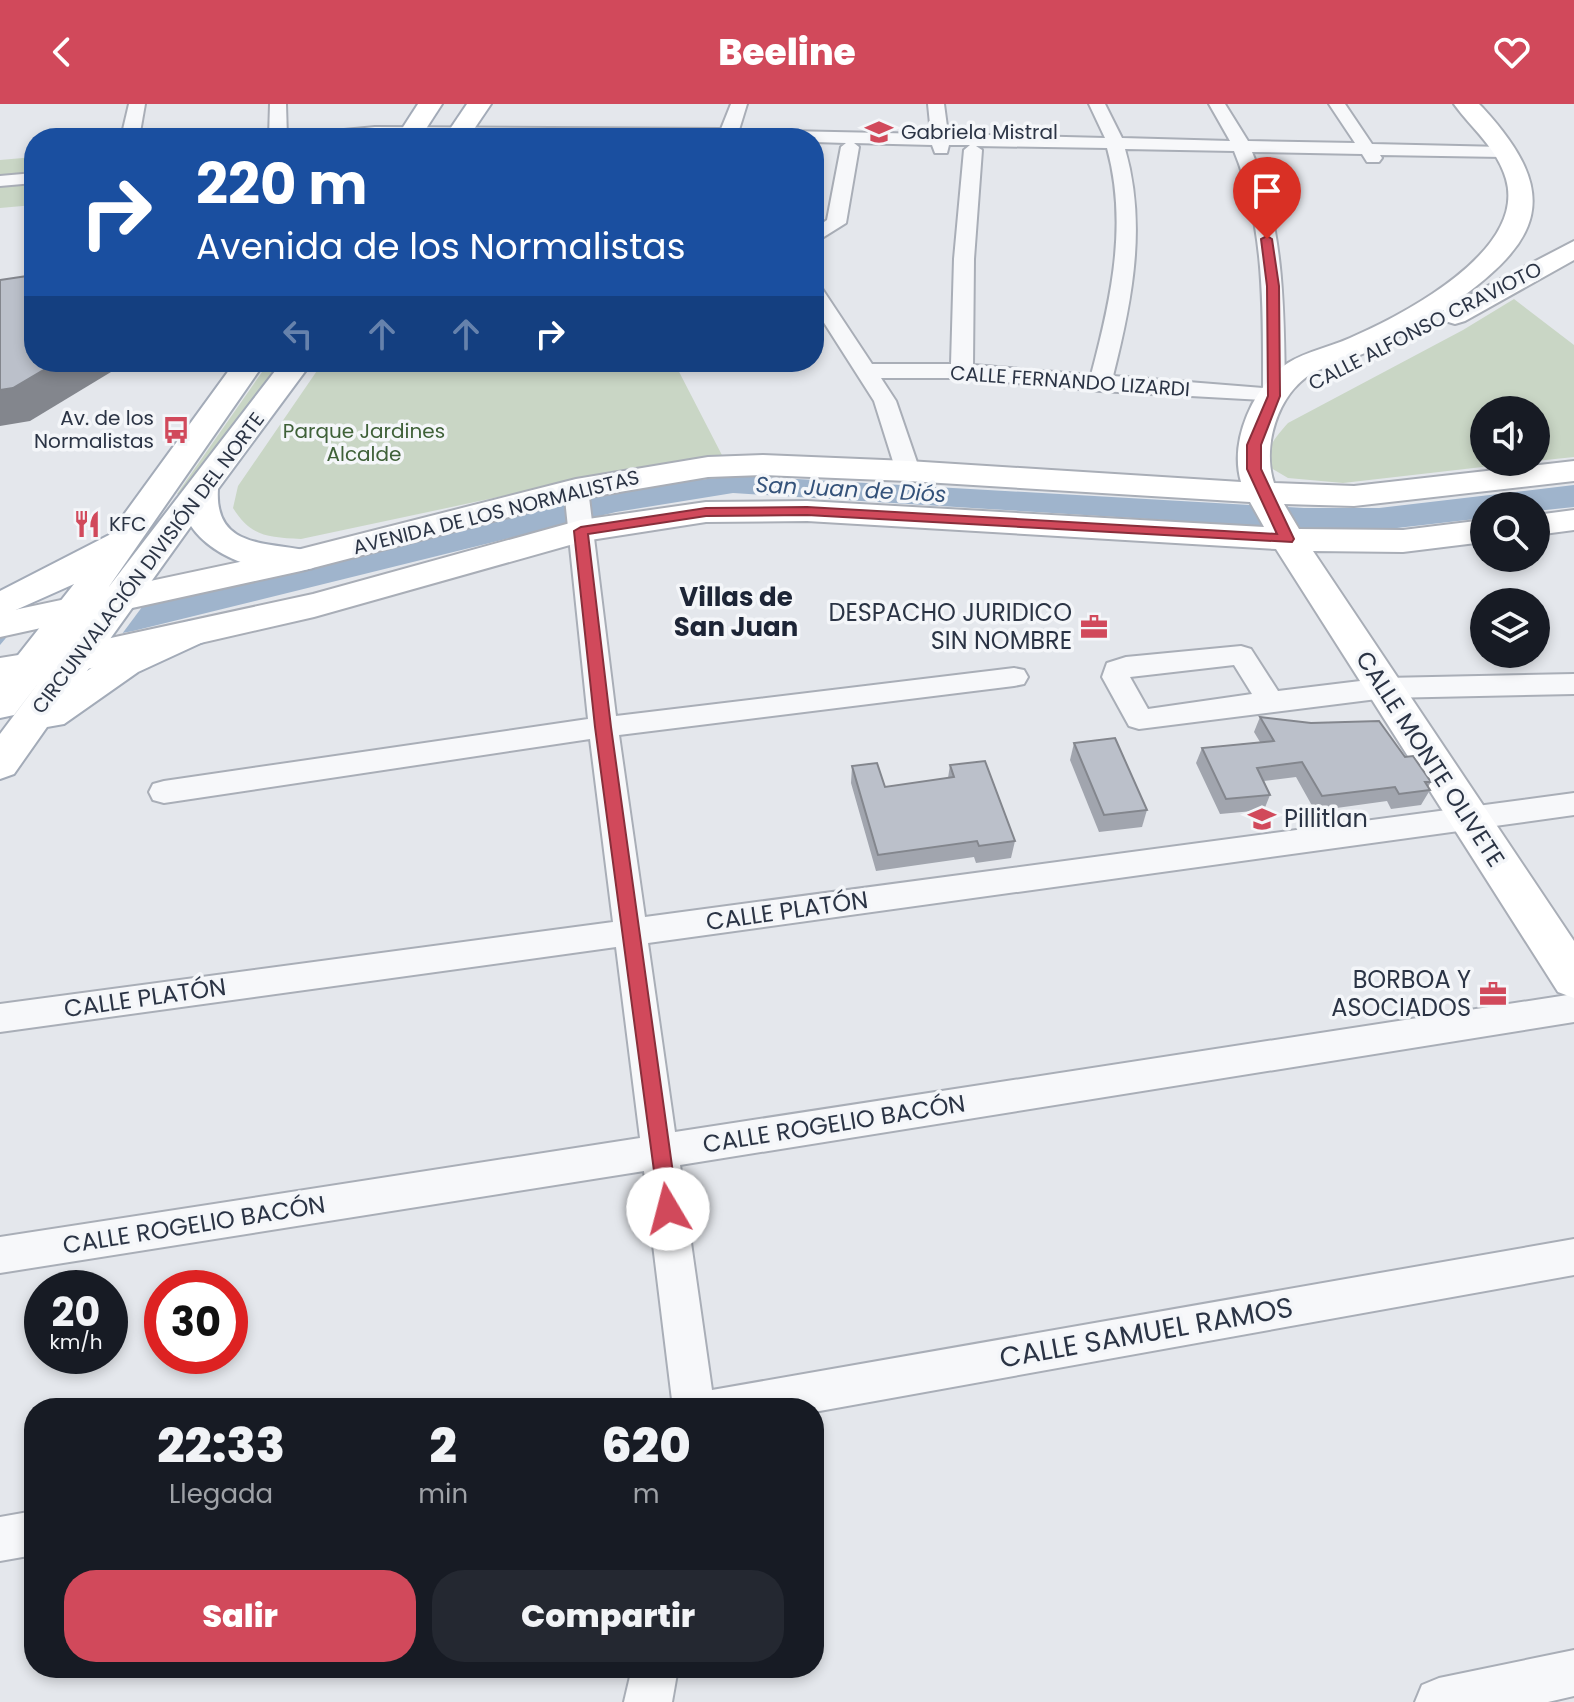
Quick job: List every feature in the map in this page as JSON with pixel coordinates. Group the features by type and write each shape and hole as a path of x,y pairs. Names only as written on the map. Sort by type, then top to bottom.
{"street":[{"path":"132,128 137,104"},
{"path":"415,128 430,104"},
{"path":"463,128 479,104"},
{"path":"731,128 739,104"},
{"path":"936,104 941,144"},
{"path":"1097,104 1116,148 1126,194 1127,248 1121,306 1100,384"},
{"path":"1217,104 1244,151 1261,210 1271,262 1274,396"},
{"path":"1337,104 1370,154"},
{"path":"1274,396 1296,371 1365,342 1452,291 1487,265 1506,241 1516,220 1521,199 1520,187 1507,156 1466,104"},
{"path":"279,128 280,107"},
{"path":"824,140 1507,156"},
{"path":"824,146 941,144 973,150 1116,148"},
{"path":"824,231 836,223 850,147"},
{"path":"962,371 964,259 973,150"},
{"path":"0,181 24,179"},
{"name":"CALLE ALFONSO CRAVIOTO","path":"1274,396 1311,386 1516,282 1574,249"},
{"path":"1452,291 1516,282"},
{"path":"824,307 885,401 908,471"},
{"name":"CALLE FERNANDO LIZARDI","path":"865,371 962,371 1274,396"},
{"name":"CIRCUNVALACIÓN DIVISIÓN DEL NORTE","path":"5,758 130,532 243,372"},
{"name":"CIRCUNVALACIÓN DIVISIÓN DEL NORTE","path":"75,634 114,604 289,372"},
{"name":"CALLE MONTE OLIVETE","path":"1274,396 1254,445 1254,469 1265,496 1286,536 1574,979"},
{"name":"AVENIDA DE LOS NORMALISTAS","path":"0,625 75,634 190,633 367,592 578,510 708,467 763,465 908,471 1265,496 1377,494 1574,471"},
{"path":"202,487 202,517 206,526 223,542 266,558 301,560"},
{"path":"578,510 603,727 693,1398"},
{"name":"AVENIDA DE LOS NORMALISTAS","path":"114,604 301,560 578,510 807,511 1403,541 1470,533"},
{"path":"1550,523 1574,520"},
{"path":"0,605 84,563 130,532"},
{"path":"5,758 36,726 94,682 135,658 190,633"},
{"name":"AVENIDA DE LOS NORMALISTAS","path":"21,667 75,634"},
{"path":"1272,703 1241,655 1126,666 1117,670 1116,677 1139,719 1272,703 1384,688 1574,684"},
{"name":"CIRCUNVALACIÓN DIVISIÓN DEL NORTE","path":"0,705 21,667"},
{"path":"164,792 603,727 1014,677"},
{"name":"CALLE PLATÓN","path":"0,1018 1574,804"},
{"name":"CALLE ROGELIO BACÓN","path":"0,1255 1574,1008"},
{"name":"CALLE SAMUEL RAMOS","path":"776,1398 1574,1257"},
{"path":"0,1539 24,1535"},
{"path":"1439,1702 1574,1673"},
{"path":"648,1702 653,1678"}],"green space":[{"path":"24,158 24,206 0,208 0,160"},
{"path":"1514,299 1574,345 1574,457 1550,460 1550,396 1470,396 1470,469 1343,483 1288,478 1271,468 1270,448 1288,423 1463,330"},
{"path":"262,372 276,372 183,494 177,494"},
{"name":"Parque Jardines Alcalde","path":"316,372 679,372 725,461 635,468 301,539 261,534 247,525 233,508 238,486"}],"water":[{"name":"San Juan de Diós","path":"745,476 1304,508 1379,508 1470,497 1470,520 1397,528 1323,530 733,493 616,512 133,631 0,656 0,637 590,498 706,479"},
{"path":"1574,485 1574,507 1550,510 1550,492 1515,492"}],"pier":[{"path":"145,603 119,638 0,660 0,645 11,632"}],"building":[{"path":"24,276 24,372 40,372 13,388 0,390 0,280"},
{"path":"1260,717 1311,723 1379,721 1405,757 1413,756 1431,782 1425,782 1430,790 1399,794 1395,787 1322,796 1302,762 1257,768 1270,795 1226,799 1202,748 1274,741"},
{"path":"1115,738 1147,810 1104,815 1074,743"},
{"path":"985,761 1015,841 979,846 977,841 878,855 852,766 877,763 885,787 954,777 950,765"}],"place":[{"name":"Gabriela Mistral","path":"879,132"},
{"name":"Av. de los Normalistas","path":"176,430"},
{"name":"KFC","path":"87,524"},
{"name":"DESPACHO JURIDICO SIN NOMBRE","path":"1094,627"},
{"name":"Pillitlan","path":"1262,819"},
{"name":"BORBOA Y ASOCIADOS","path":"1493,994"}],"district":[{"name":"Villas de San Juan","path":"736,612"}],"route":[{"path":"668,1209 603,727 581,531 706,512 807,511 1287,539 1254,469 1254,445 1274,396 1273,286 1267,239"}]}
